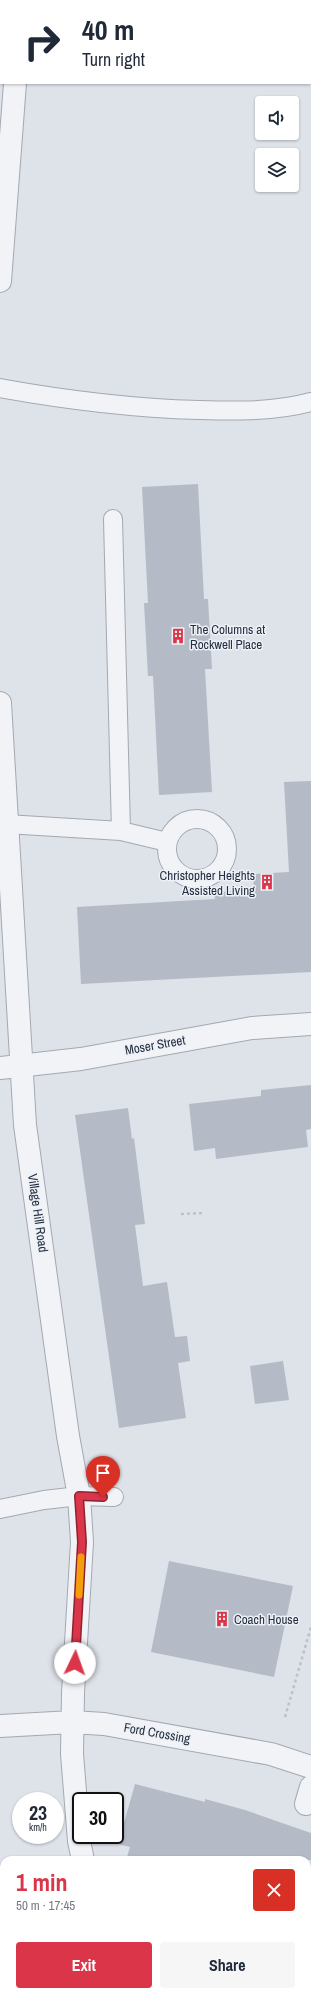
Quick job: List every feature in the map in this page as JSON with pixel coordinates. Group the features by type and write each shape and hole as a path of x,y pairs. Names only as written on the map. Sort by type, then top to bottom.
{"street":[{"path":"0,281 15,84"},
{"name":"Village Hill Road","path":"0,703 25,1125 68,1436 79,1496 82,1542 72,1722 73,1776 79,1840 82,1856"},
{"name":"Moser Street","path":"0,1068 22,1067 81,1058 252,1028 311,1024"},
{"name":"Ford Crossing","path":"0,1726 72,1722 104,1724 271,1754 311,1767"}],"lane":[{"path":"0,388 49,397 151,408 242,411 298,406 311,402"},
{"path":"113,519 121,831"},
{"path":"6,824 121,831 167,842"},
{"path":"0,1509 79,1496 114,1497"}],"path":[{"path":"181,1214 205,1213"},
{"path":"285,1717 311,1627"}],"building":[{"name":"The Columns at Rockwell Place","path":"198,484 204,599 208,599 212,669 205,669 212,792 159,795 153,676 148,676 144,603 148,603 142,487"},
{"name":"Christopher Heights Assisted Living","path":"311,781 311,972 81,984 77,907 215,899 214,892 254,890 253,874 289,872 284,782"},
{"path":"311,1085 311,1129 306,1130 308,1147 216,1159 215,1148 194,1151 189,1104 261,1096 261,1090"},
{"path":"128,1108 132,1139 134,1138 145,1224 135,1225 143,1286 167,1282 175,1337 187,1336 190,1361 178,1363 186,1418 119,1428 75,1115"},
{"path":"283,1361 289,1400 255,1404 250,1366"},
{"name":"Coach House","path":"169,1561 293,1586 274,1677 151,1652"},
{"path":"135,1784 205,1802 205,1799 245,1810 311,1833 311,1856 127,1856 130,1847 118,1844 124,1844 124,1823"}],"slow traffic":[{"path":"79,1595 81,1557"}],"place":[{"name":"The Columns at Rockwell Place","path":"178,636"},
{"name":"Christopher Heights Assisted Living","path":"267,882"},
{"name":"Coach House","path":"222,1619"}],"route":[{"path":"75,1663 82,1542 79,1496 103,1497"}]}
